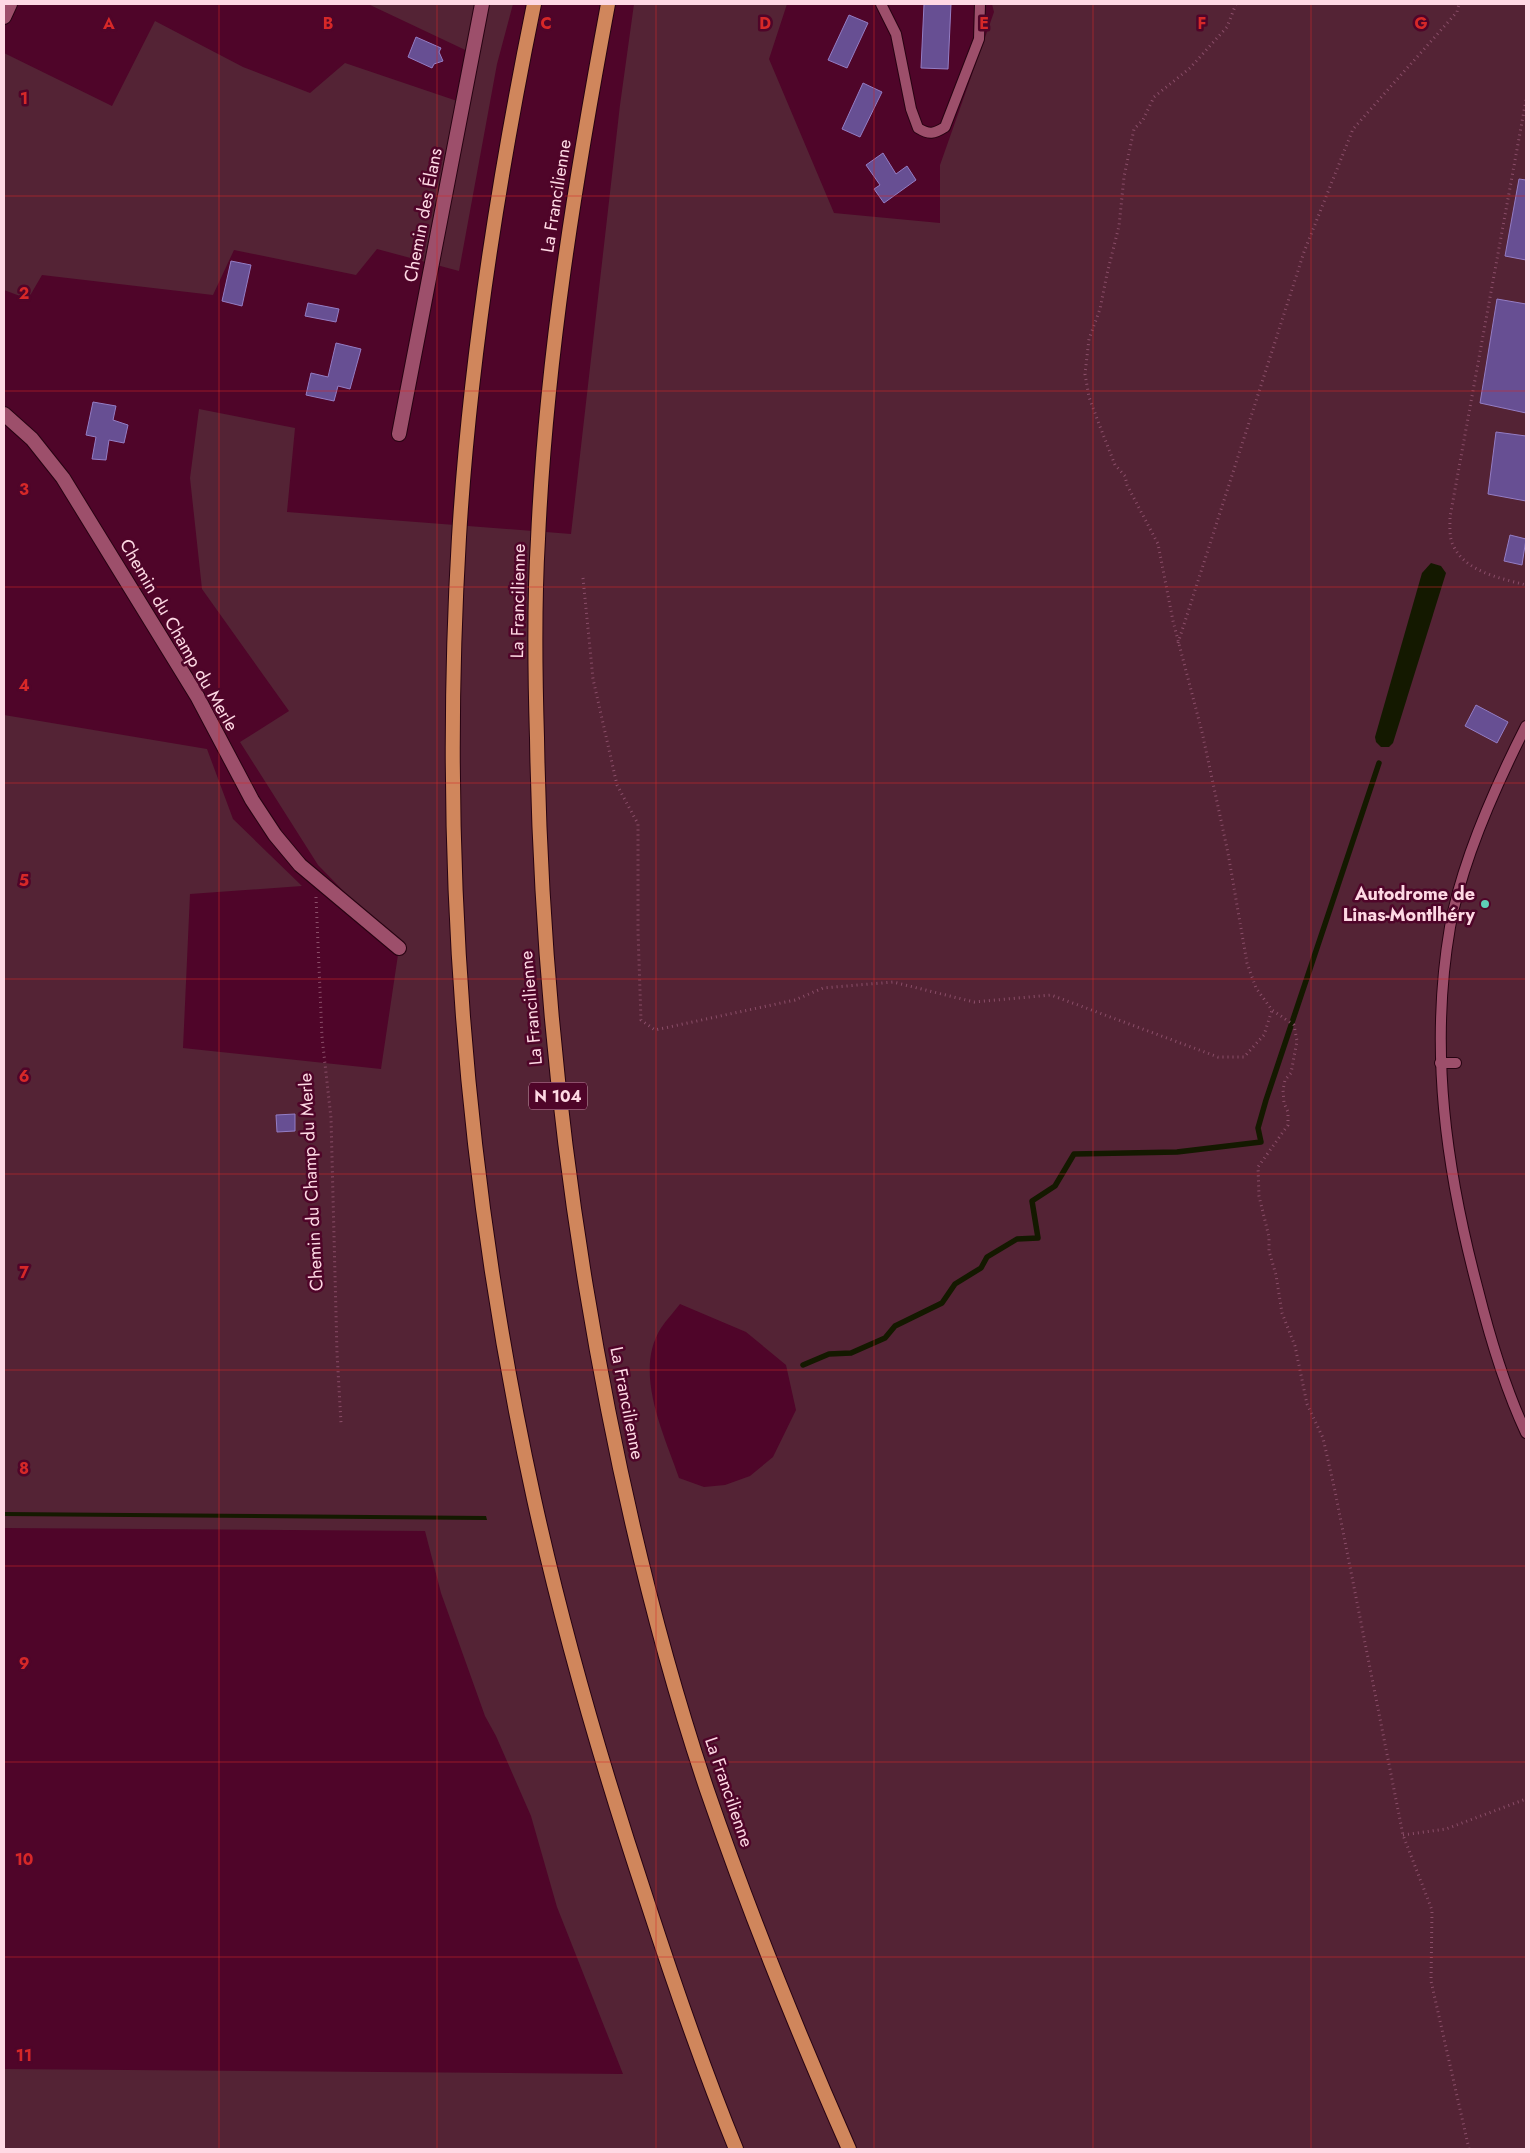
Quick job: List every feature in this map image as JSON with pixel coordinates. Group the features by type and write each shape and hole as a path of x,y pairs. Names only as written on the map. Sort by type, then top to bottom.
{"highway":[{"path":"534,4 492,231 468,430 459,537 453,762 460,975 469,1091 485,1221 519,1423 539,1522 571,1654 616,1810 667,1962 736,2149"},
{"name":"La Francilienne","path":"608,4 568,237 545,432 538,541 535,648 540,870 557,1082 573,1208 594,1336 639,1551 706,1787 786,2003 849,2149"}],"street":[{"path":"4,17 10,4"},
{"name":"Chemin des Élans","path":"399,434 482,4"},
{"name":"Chemin du Champ du Merle","path":"4,414 32,439 62,478 197,696 252,800 275,835 300,865 399,948"}],"lane":[{"path":"881,4 896,34 911,108 918,128 925,132 935,133 945,127 979,39 980,4"},
{"path":"1526,726 1490,804 1468,862 1453,916 1441,997 1440,1063 1445,1124 1466,1244 1490,1335 1526,1433"},
{"path":"1440,1063 1456,1063"}],"path":[{"path":"1236,4 1227,27 1190,68 1154,98 1143,120 1134,129 1124,177 1119,226 1106,274 1100,309 1088,339 1084,374 1089,397 1115,465 1125,476 1127,485 1158,544 1161,567 1178,644 1202,732 1228,853 1247,963 1256,988 1272,1010 1294,1025 1297,1040 1291,1073 1285,1080 1283,1090 1284,1103 1288,1112 1288,1125 1258,1167 1259,1196 1269,1238 1269,1251 1276,1275 1282,1313 1295,1346 1307,1404 1323,1438 1336,1492 1404,1834 1432,1910 1431,1981 1469,2149"},
{"path":"1178,644 1304,252 1353,129 1457,12 1459,4"},
{"path":"1526,100 1450,517 1452,543 1459,555 1484,574 1526,585"},
{"path":"583,578 593,679 616,785 638,824 638,932 641,1020 655,1030 795,1000 823,988 893,982 974,1002 1051,995 1218,1057 1244,1057 1264,1036 1272,1010"},
{"name":"Chemin du Champ du Merle","path":"316,879 318,989 331,1118 336,1353 341,1423"},
{"path":"1404,1834 1446,1829 1526,1798"}],"shaded area":[{"path":"368,4 513,4 497,64 459,271 377,249 356,275 234,250 213,295 42,275 28,299 4,290 4,53 112,106 155,21 243,67 310,93 345,63 469,105 478,56"},
{"path":"634,4 787,4 769,59 834,213 940,223 940,165 994,12 992,4 1526,4 1526,2149 4,2149 4,2069 623,2074 557,1907 531,1816 496,1736 485,1716 441,1593 425,1531 4,1528 4,715 207,749 233,819 302,886 190,894 183,1048 381,1069 399,948 318,865 240,742 289,711 202,589 190,478 199,409 295,428 287,512 571,534 620,105","holes":["680,1304 746,1332 786,1365 796,1410 773,1457 750,1476 725,1485 704,1487 679,1478 659,1423 650,1383 653,1345 661,1328"]},
{"path":"1431,563 1441,566 1446,573 1393,743 1389,747 1381,747 1376,742 1375,737 1422,573"},
{"path":"4,1512 486,1516 487,1520 4,1516"}],"building":[{"path":"924,4 951,4 948,69 921,68"},
{"path":"849,15 868,23 847,68 828,60"},
{"path":"416,37 441,48 439,52 443,61 434,64 432,68 408,57"},
{"path":"863,83 882,92 860,137 842,129"},
{"path":"883,153 896,174 907,166 916,180 884,203 874,189 880,185 866,165"},
{"path":"1519,179 1526,180 1526,260 1505,256"},
{"path":"231,261 251,265 242,306 222,301"},
{"path":"1497,299 1526,304 1526,413 1480,403"},
{"path":"308,303 339,309 336,322 305,316"},
{"path":"336,343 361,349 350,389 338,386 334,401 306,395 311,373 328,377"},
{"path":"93,402 116,406 113,420 128,425 124,443 109,440 106,460 92,459 96,437 86,435"},
{"path":"1496,432 1526,436 1526,501 1488,494"},
{"path":"1510,535 1526,539 1522,565 1504,561"},
{"path":"1476,705 1508,722 1497,743 1465,726"},
{"path":"295,1114 295,1131 277,1132 276,1115"}],"waterway":[{"path":"803,1365 829,1354 851,1353 885,1338 895,1326 942,1303 955,1284 981,1268 987,1257 1017,1239 1038,1238 1032,1201 1055,1186 1074,1154 1177,1152 1261,1142 1258,1128 1266,1100 1379,763"}],"place":[{"name":"Autodrome de Linas-Montlhéry","path":"1485,904"}]}
